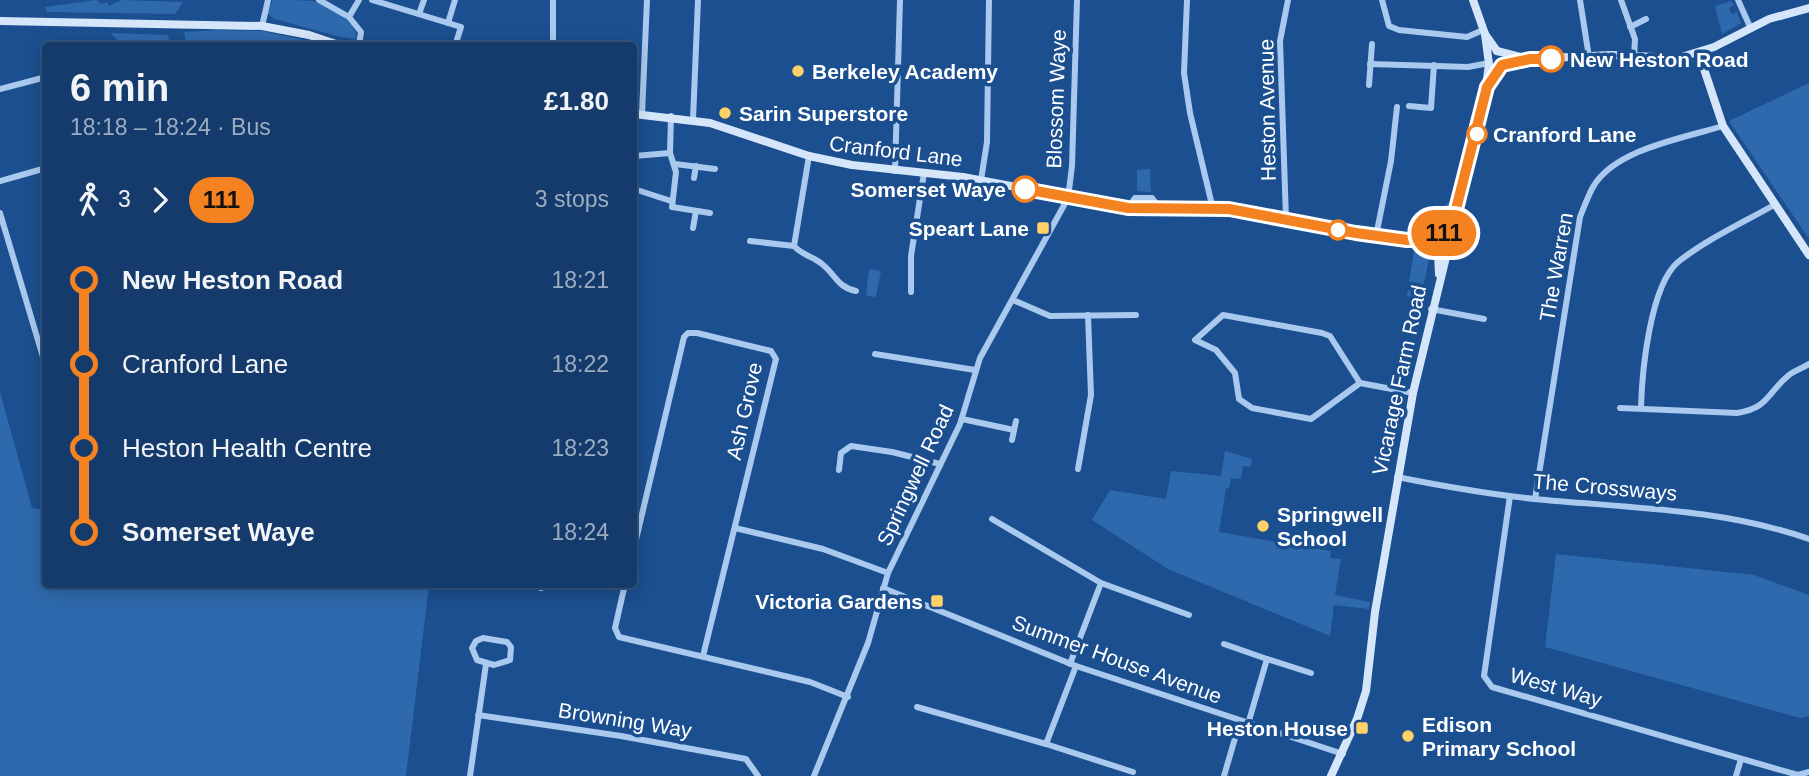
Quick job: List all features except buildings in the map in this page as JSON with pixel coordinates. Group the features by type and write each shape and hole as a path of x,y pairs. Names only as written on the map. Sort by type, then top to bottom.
{"street":[{"path":"262,26 268,0"},
{"path":"319,0 349,17 360,32 359,42"},
{"path":"349,17 359,0"},
{"path":"372,0 461,27 456,42"},
{"path":"419,14 424,0"},
{"path":"449,23 455,0"},
{"path":"553,0 553,42"},
{"path":"638,114 643,85 647,0"},
{"path":"693,119 698,0"},
{"path":"895,171 900,0"},
{"path":"981,180 987,142 989,0"},
{"name":"Blossom Waye","path":"1068,198 1072,166 1077,0"},
{"path":"1187,0 1186,86 1213,209"},
{"name":"Heston Avenue","path":"1286,219 1280,41 1288,0"},
{"path":"1382,0 1388,26 1399,30 1466,37 1484,32"},
{"path":"1473,0 1493,58 1501,66"},
{"path":"1580,0 1589,57"},
{"path":"1621,0 1636,42 1633,57"},
{"path":"1738,0 1751,29"},
{"path":"1370,64 1415,68 1434,65 1468,67 1493,58 1633,57 1665,60 1699,54 1769,19 1809,8"},
{"path":"1630,27 1646,19"},
{"path":"0,21 262,26 309,34 331,42"},
{"path":"1368,85 1372,44"},
{"path":"1699,54 1723,126 1809,254"},
{"path":"1493,58 1501,66"},
{"name":"Vicarage Farm Road","path":"1331,776 1357,719 1368,680 1374,612 1396,477 1431,309 1439,277 1445,266 1441,245 1454,217 1493,58"},
{"path":"1501,66 1530,59"},
{"path":"1409,106 1430,108 1434,65"},
{"name":"Vicarage Farm Road","path":"1487,87 1501,66"},
{"path":"0,89 42,77"},
{"path":"637,84 643,85"},
{"path":"1376,236 1391,162 1397,107"},
{"name":"Cranford Lane","path":"638,114 693,119 733,129 809,156 895,171 981,180 1128,208 1213,209 1441,245"},
{"path":"671,116 670,153 675,164 671,201 673,206 710,213"},
{"name":"The Warren","path":"1535,499 1580,217 1594,185 1614,165 1645,149 1723,126"},
{"path":"637,156 670,153"},
{"path":"794,246 809,156"},
{"path":"675,164 715,169"},
{"path":"694,178 696,166"},
{"path":"0,181 42,169"},
{"path":"911,292 911,256 923,173"},
{"path":"637,190 671,201"},
{"name":"Springwell Road","path":"814,776 868,643 888,573 962,419 975,370 1068,198"},
{"path":"1642,407 1656,305 1662,284 1677,264 1776,204"},
{"path":"693,228 695,211"},
{"path":"0,213 42,355"},
{"path":"750,241 794,246 802,254 824,265 840,285 856,291"},
{"path":"1013,300 1050,316 1136,314"},
{"path":"1431,309 1484,319"},
{"path":"1078,469 1091,395 1088,315"},
{"path":"1360,383 1311,419 1252,408 1242,405 1235,373 1222,356 1195,340 1223,315 1322,333 1330,336 1360,383 1413,393"},
{"name":"Ash Grove","path":"637,535 682,343 688,333 771,351 776,359 704,656"},
{"path":"874,354 975,370"},
{"path":"1619,408 1737,413 1753,410 1767,401 1789,375 1809,364"},
{"path":"962,419 1014,430"},
{"path":"1012,440 1016,421"},
{"path":"839,470 841,453 851,446 892,452 940,464"},
{"name":"The Crossways","path":"1396,477 1535,499 1684,510 1754,522 1809,539"},
{"name":"West Way","path":"1510,496 1484,676 1492,687 1798,775"},
{"path":"992,519 1101,583 1189,615"},
{"path":"735,528 823,549 888,573"},
{"path":"1046,744 1101,583"},
{"path":"624,588 615,628 619,637 810,682 848,696"},
{"name":"Summer House Avenue","path":"883,588 1073,665 1343,754"},
{"path":"483,638 508,642 511,647 510,660 503,664 486,664 472,654 474,642 483,638"},
{"path":"1224,644 1311,673"},
{"path":"1248,724 1267,659"},
{"path":"470,776 486,664"},
{"path":"917,706 1133,772"},
{"name":"Browning Way","path":"478,715 621,736 746,760 758,776"},
{"path":"1224,776 1240,721"},
{"path":"1736,776 1741,759"},
{"path":"1798,775 1809,772"}],"shaded area":[{"path":"96,0 102,4 107,2 109,6 121,0 183,2 175,14 47,12 45,7"},
{"path":"273,0 313,1 327,6 352,26 357,39 274,19 267,13"},
{"path":"1731,1 1734,5 1729,8 1732,14 1737,12 1741,23 1722,34 1715,6"},
{"path":"263,31 312,42 186,42 184,32"},
{"path":"111,33 168,35 169,42 118,42"},
{"path":"1809,83 1809,239 1729,121"},
{"path":"1150,169 1151,192 1137,191 1137,170"},
{"path":"1453,198 1437,232 1412,232 1425,225"},
{"path":"1414,251 1425,253 1429,258 1421,299 1407,296"},
{"path":"869,269 881,271 876,297 866,296"},
{"path":"0,392 32,508 42,510 42,588 429,588 406,776 0,776"},
{"path":"1225,451 1252,459 1251,467 1243,466 1241,479 1231,478 1229,488 1226,488 1219,532 1331,551 1330,558 1341,559 1335,595 1370,602 1369,609 1334,605 1330,636 1168,569 1092,520 1110,490 1166,499 1171,471 1221,476"},
{"path":"1556,554 1754,575 1809,595 1809,716 1800,718 1545,647"}],"bus line":[{"name":"111","path":"1025,189 1128,208 1229,209 1356,233 1407,240 1437,240 1454,217 1487,87 1499,67 1530,59 1551,59"}],"place":[{"name":"New Heston Road","path":"1551,59"},
{"name":"Berkeley Academy","path":"798,71"},
{"name":"Sarin Superstore","path":"725,113"},
{"name":"Cranford Lane","path":"1477,134"},
{"name":"Somerset Waye","path":"1025,189"},
{"name":"Speart Lane","path":"1043,228"},
{"name":"Springwell School","path":"1263,526"},
{"name":"Victoria Gardens","path":"937,601"},
{"name":"Heston House","path":"1362,728"},
{"name":"Edison Primary School","path":"1408,736"}]}
